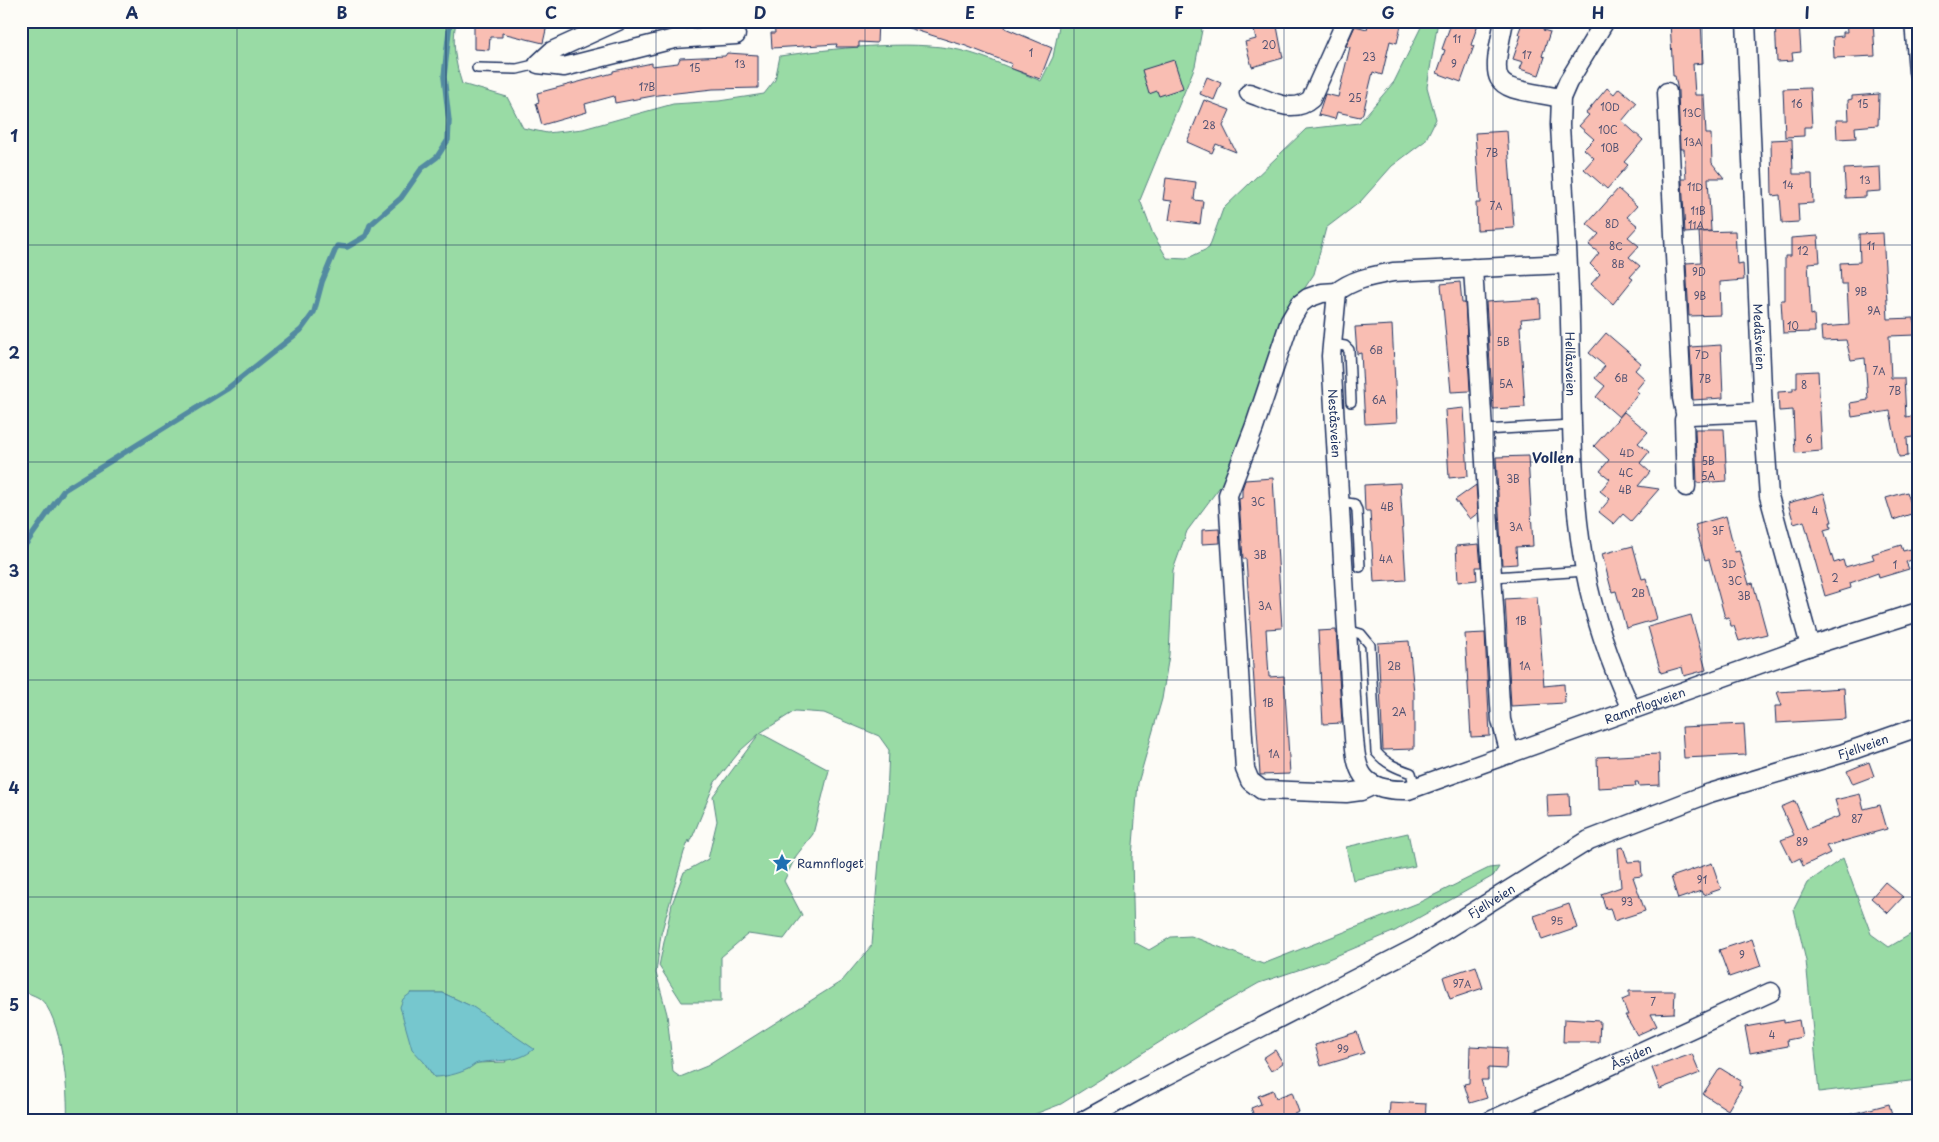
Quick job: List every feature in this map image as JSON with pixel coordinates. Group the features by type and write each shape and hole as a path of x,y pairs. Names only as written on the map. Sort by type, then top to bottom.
{"street":[{"path":"538,64 552,51 618,21"},
{"path":"1249,93 1295,108 1304,105 1311,99 1346,21"},
{"path":"1504,21 1496,58 1496,70 1500,81 1512,88 1561,98"},
{"name":"Hellåsveien","path":"1604,21 1568,82 1561,98 1560,125 1576,501 1586,572 1614,670 1631,710"},
{"name":"Medåsveien","path":"1746,21 1763,412 1770,496 1810,646"},
{"path":"1914,21 1918,72"},
{"path":"538,64 564,67 674,39 736,35"},
{"path":"1667,92 1682,398 1685,413 1690,415 1763,412"},
{"path":"1372,786 1362,791 1346,793 1262,790 1250,781 1245,769 1228,495 1254,428 1290,321 1300,304 1308,298 1322,293 1337,292 1347,285 1379,275 1567,264"},
{"path":"1473,268 1494,577 1501,720 1510,754"},
{"name":"Neståsveien","path":"1337,292 1332,344 1347,630 1356,754 1361,772 1372,786"},
{"path":"1686,487 1684,420 1690,415"},
{"name":"Ramnflogveien","path":"1372,786 1393,790 1415,787 1810,646 1918,612"},
{"name":"Fjellveien","path":"1083,1121 1215,1050 1418,946 1589,840 1710,794 1844,753 1918,727"},
{"name":"Åssiden","path":"1490,1121 1771,992"}],"lane":[{"path":"477,68 517,69 538,64"},
{"path":"1332,344 1345,346 1349,350 1351,402"},
{"path":"1484,430 1573,425"},
{"path":"1340,502 1354,504 1357,510 1360,567"},
{"path":"1494,577 1586,572"},
{"path":"1347,630 1361,634 1370,645 1376,752 1382,760 1393,767 1411,773 1415,787"}],"green space":[{"path":"21,21 456,21 455,53 462,84 507,97 523,128 547,133 583,129 673,104 719,101 764,94 775,80 780,56 870,46 917,45 939,47 980,56 1041,81 1053,57 1060,21 1195,21 1202,30 1195,66 1140,200 1153,234 1167,258 1186,259 1209,248 1223,209 1306,129 1359,123 1394,82 1423,23 1438,21 1427,87 1436,119 1425,141 1392,166 1360,202 1326,228 1314,274 1279,327 1267,370 1225,480 1187,531 1173,570 1169,655 1162,699 1138,783 1132,857 1134,942 1149,950 1171,937 1191,936 1263,964 1418,903 1489,868 1499,867 1493,876 1395,931 1319,963 1259,983 1203,1015 1061,1104 1017,1121 67,1121 65,1075 53,1020 47,1007 39,998 21,990","holes":["795,711 824,713 879,736 889,750 887,796 880,849 872,945 842,981 707,1066 680,1077 673,1072 667,1014 656,973 661,934 684,852 689,840 690,843 715,782 741,750 759,734 713,796 717,821 708,859 684,872 672,904 659,966 682,1002 721,1002 721,957 748,934 784,939 802,915 784,881 796,856 813,834 829,770 760,733","411,993 443,993 473,1007 506,1062 476,1063 468,1069 434,1077 424,1062"]},
{"path":"1408,833 1415,866 1353,880 1346,847"},
{"path":"1843,858 1871,934 1889,947 1918,930 1918,1080 1819,1092 1806,961 1794,909 1807,883"}],"water":[{"path":"411,993 443,993 473,1007 534,1049 514,1059 478,1063 456,1074 434,1077 412,1049 400,1007 403,999"}],"building":[{"path":"474,21 548,21 543,43 502,33 502,37 490,37 489,50 474,49"},
{"path":"774,21 878,21 877,43 859,42 859,47 836,47 837,44 772,48 771,33 775,33"},
{"path":"899,21 995,21 1006,26 1005,28 1052,48 1040,79 1010,68 1012,64 966,46 899,25"},
{"path":"1276,21 1283,58 1252,67 1245,42 1256,39 1253,26"},
{"path":"1369,21 1402,21 1397,43 1390,41 1382,75 1373,72 1363,113 1360,117 1337,112 1335,119 1318,115 1325,94 1338,97 1350,47 1346,46 1355,26 1367,29"},
{"path":"1452,21 1479,21 1471,45 1474,46 1461,82 1437,73 1445,50 1442,49"},
{"path":"1523,21 1546,21 1543,30 1550,32 1542,56 1545,57 1539,75 1520,69 1523,62 1513,59 1521,35 1518,34"},
{"path":"1670,21 1701,21 1703,63 1693,64 1695,95 1704,95 1706,134 1711,134 1712,163 1724,178 1708,178 1711,231 1685,233 1682,179 1686,179 1684,149 1680,149 1678,91 1675,76 1673,76"},
{"path":"1775,21 1799,21 1801,52 1792,53 1793,61 1777,62"},
{"path":"1846,21 1873,21 1875,56 1834,58 1833,37 1843,36 1843,32 1847,32"},
{"path":"727,53 758,55 758,88 713,89 658,95 615,103 614,96 585,104 587,112 542,125 536,103 539,102 537,93 613,73 613,71 652,63 652,66 678,63 680,58 725,56"},
{"path":"1174,60 1183,88 1159,96 1157,91 1149,94 1142,70"},
{"path":"1207,77 1221,83 1214,100 1200,94"},
{"path":"1607,88 1614,94 1619,88 1637,103 1622,121 1643,140 1624,162 1628,165 1607,189 1584,169 1594,158 1584,149 1594,139 1579,126 1589,115 1586,113"},
{"path":"1810,88 1812,127 1804,127 1804,136 1785,137 1783,89"},
{"path":"1879,94 1878,125 1855,127 1856,138 1837,139 1836,120 1849,120 1848,100 1852,99 1852,96"},
{"path":"1204,100 1230,110 1223,126 1236,152 1216,144 1212,153 1187,142"},
{"path":"1507,131 1514,228 1477,230 1476,203 1480,203 1475,133"},
{"path":"1792,139 1793,174 1812,174 1813,203 1798,204 1799,222 1782,223 1780,195 1772,196 1771,140"},
{"path":"1880,167 1881,191 1866,192 1866,197 1846,198 1844,169"},
{"path":"1166,178 1196,182 1194,200 1203,201 1200,224 1169,220 1172,201 1163,200"},
{"path":"1618,189 1637,206 1627,217 1638,226 1628,237 1639,246 1629,257 1640,266 1630,277 1633,279 1613,304 1591,284 1600,274 1590,264 1599,253 1589,245 1599,234 1587,224"},
{"path":"1735,231 1737,264 1743,263 1744,280 1720,282 1721,315 1689,316 1686,263 1701,262 1699,232"},
{"path":"1883,233 1888,319 1914,318 1915,335 1889,336 1891,378 1904,378 1906,417 1912,416 1913,422 1918,421 1918,436 1907,438 1908,456 1899,457 1890,411 1852,417 1850,403 1868,400 1865,358 1851,360 1846,340 1822,341 1821,327 1849,325 1847,284 1841,284 1840,263 1860,262 1859,234"},
{"path":"1818,236 1820,262 1808,263 1811,315 1814,314 1815,332 1783,333 1781,300 1785,300 1785,256 1791,256 1791,238"},
{"path":"1460,282 1462,303 1465,303 1470,391 1451,392 1441,284"},
{"path":"1540,299 1541,317 1521,319 1522,326 1520,326 1525,407 1493,409 1486,302"},
{"path":"1392,325 1397,422 1365,424 1361,353 1357,354 1355,327"},
{"path":"1606,333 1641,363 1635,370 1645,379 1636,390 1639,393 1619,417 1596,397 1605,386 1595,378 1605,366 1589,353"},
{"path":"1721,345 1723,398 1693,400 1690,347"},
{"path":"1818,371 1822,451 1795,453 1793,410 1779,411 1778,392 1793,391 1793,388 1797,388 1797,372"},
{"path":"1464,408 1468,476 1449,478 1445,410"},
{"path":"1624,412 1648,432 1638,443 1649,452 1640,463 1650,472 1638,486 1659,489 1631,521 1623,514 1614,524 1599,512 1610,499 1600,491 1610,479 1600,471 1609,460 1594,446"},
{"path":"1695,429 1724,429 1727,481 1697,483"},
{"path":"1528,456 1533,546 1516,547 1517,564 1502,565 1496,457"},
{"path":"1273,478 1282,628 1266,629 1269,677 1284,676 1290,774 1260,775 1246,559 1243,559 1239,499 1242,498 1245,480"},
{"path":"1400,483 1406,580 1374,582 1370,511 1365,511 1364,485"},
{"path":"1476,485 1478,513 1470,519 1455,500"},
{"path":"1907,492 1914,513 1893,520 1886,498"},
{"path":"1824,493 1832,522 1830,522 1831,528 1824,530 1834,563 1843,560 1845,567 1874,559 1872,554 1901,545 1903,551 1911,549 1914,559 1906,562 1909,569 1879,578 1878,573 1850,583 1851,588 1825,596 1804,521 1794,524 1788,503"},
{"path":"1726,516 1735,552 1739,551 1749,584 1753,583 1767,634 1739,641 1734,626 1731,626 1729,617 1725,618 1709,559 1705,560 1695,525"},
{"path":"1219,529 1220,543 1202,544 1202,530"},
{"path":"1479,544 1481,567 1476,567 1477,580 1458,582 1456,546"},
{"path":"1633,546 1642,579 1646,578 1657,619 1626,628 1616,591 1612,592 1602,554"},
{"path":"1537,597 1544,686 1564,684 1565,703 1511,706 1505,599"},
{"path":"1691,615 1706,670 1684,676 1682,667 1661,673 1648,627"},
{"path":"1336,630 1342,723 1323,724 1318,631"},
{"path":"1485,633 1490,736 1471,737 1465,634"},
{"path":"1409,641 1414,693 1414,749 1383,750 1378,643"},
{"path":"1844,688 1846,719 1776,723 1775,706 1782,706 1777,692"},
{"path":"1744,724 1746,755 1684,758 1682,727"},
{"path":"1659,754 1660,785 1639,786 1638,782 1635,782 1636,786 1598,788 1597,757"},
{"path":"1869,762 1874,776 1853,784 1847,771"},
{"path":"1569,794 1570,816 1548,817 1547,795"},
{"path":"1860,794 1864,809 1880,805 1887,829 1826,846 1830,853 1803,866 1800,858 1792,862 1781,840 1794,835 1781,807 1795,801 1807,829 1840,816 1835,800"},
{"path":"1623,847 1628,862 1641,861 1642,876 1633,877 1645,911 1614,921 1610,908 1606,909 1601,894 1621,887 1618,848"},
{"path":"1712,863 1721,889 1703,895 1701,891 1678,899 1671,877"},
{"path":"1885,882 1903,897 1888,913 1871,898"},
{"path":"1569,904 1577,928 1542,940 1534,916"},
{"path":"1752,939 1761,966 1729,977 1719,950"},
{"path":"1476,966 1483,988 1450,999 1443,977"},
{"path":"1629,991 1675,991 1674,1013 1651,1014 1657,1026 1637,1035 1625,1015 1628,1015 1622,1000 1629,997"},
{"path":"1564,1019 1600,1021 1599,1042 1563,1042"},
{"path":"1784,1020 1784,1023 1799,1020 1802,1037 1787,1040 1788,1046 1750,1053 1745,1027"},
{"path":"1357,1032 1364,1053 1321,1066 1315,1045"},
{"path":"1470,1046 1507,1048 1506,1069 1488,1068 1488,1080 1481,1080 1487,1098 1470,1103 1464,1084 1469,1083"},
{"path":"1275,1050 1283,1063 1271,1071 1263,1058"},
{"path":"1692,1054 1700,1073 1660,1089 1652,1068"},
{"path":"1720,1068 1741,1081 1739,1085 1742,1087 1728,1110 1703,1094"},
{"path":"1273,1090 1276,1098 1292,1092 1299,1112 1276,1121 1256,1121 1251,1108 1261,1104 1258,1096"},
{"path":"1390,1102 1426,1104 1425,1121 1389,1121"},
{"path":"1889,1104 1894,1121 1844,1121 1844,1116"}],"waterway":[{"path":"21,551 64,490 227,389 301,330 314,312 322,282 337,246 347,247 366,236 370,225 401,198 422,168 437,157 448,140 449,121 444,77 450,21"}],"place":[{"name":"Ramnfloget","path":"782,863"}],"district":[{"name":"Vollen","path":"1553,457"}]}
